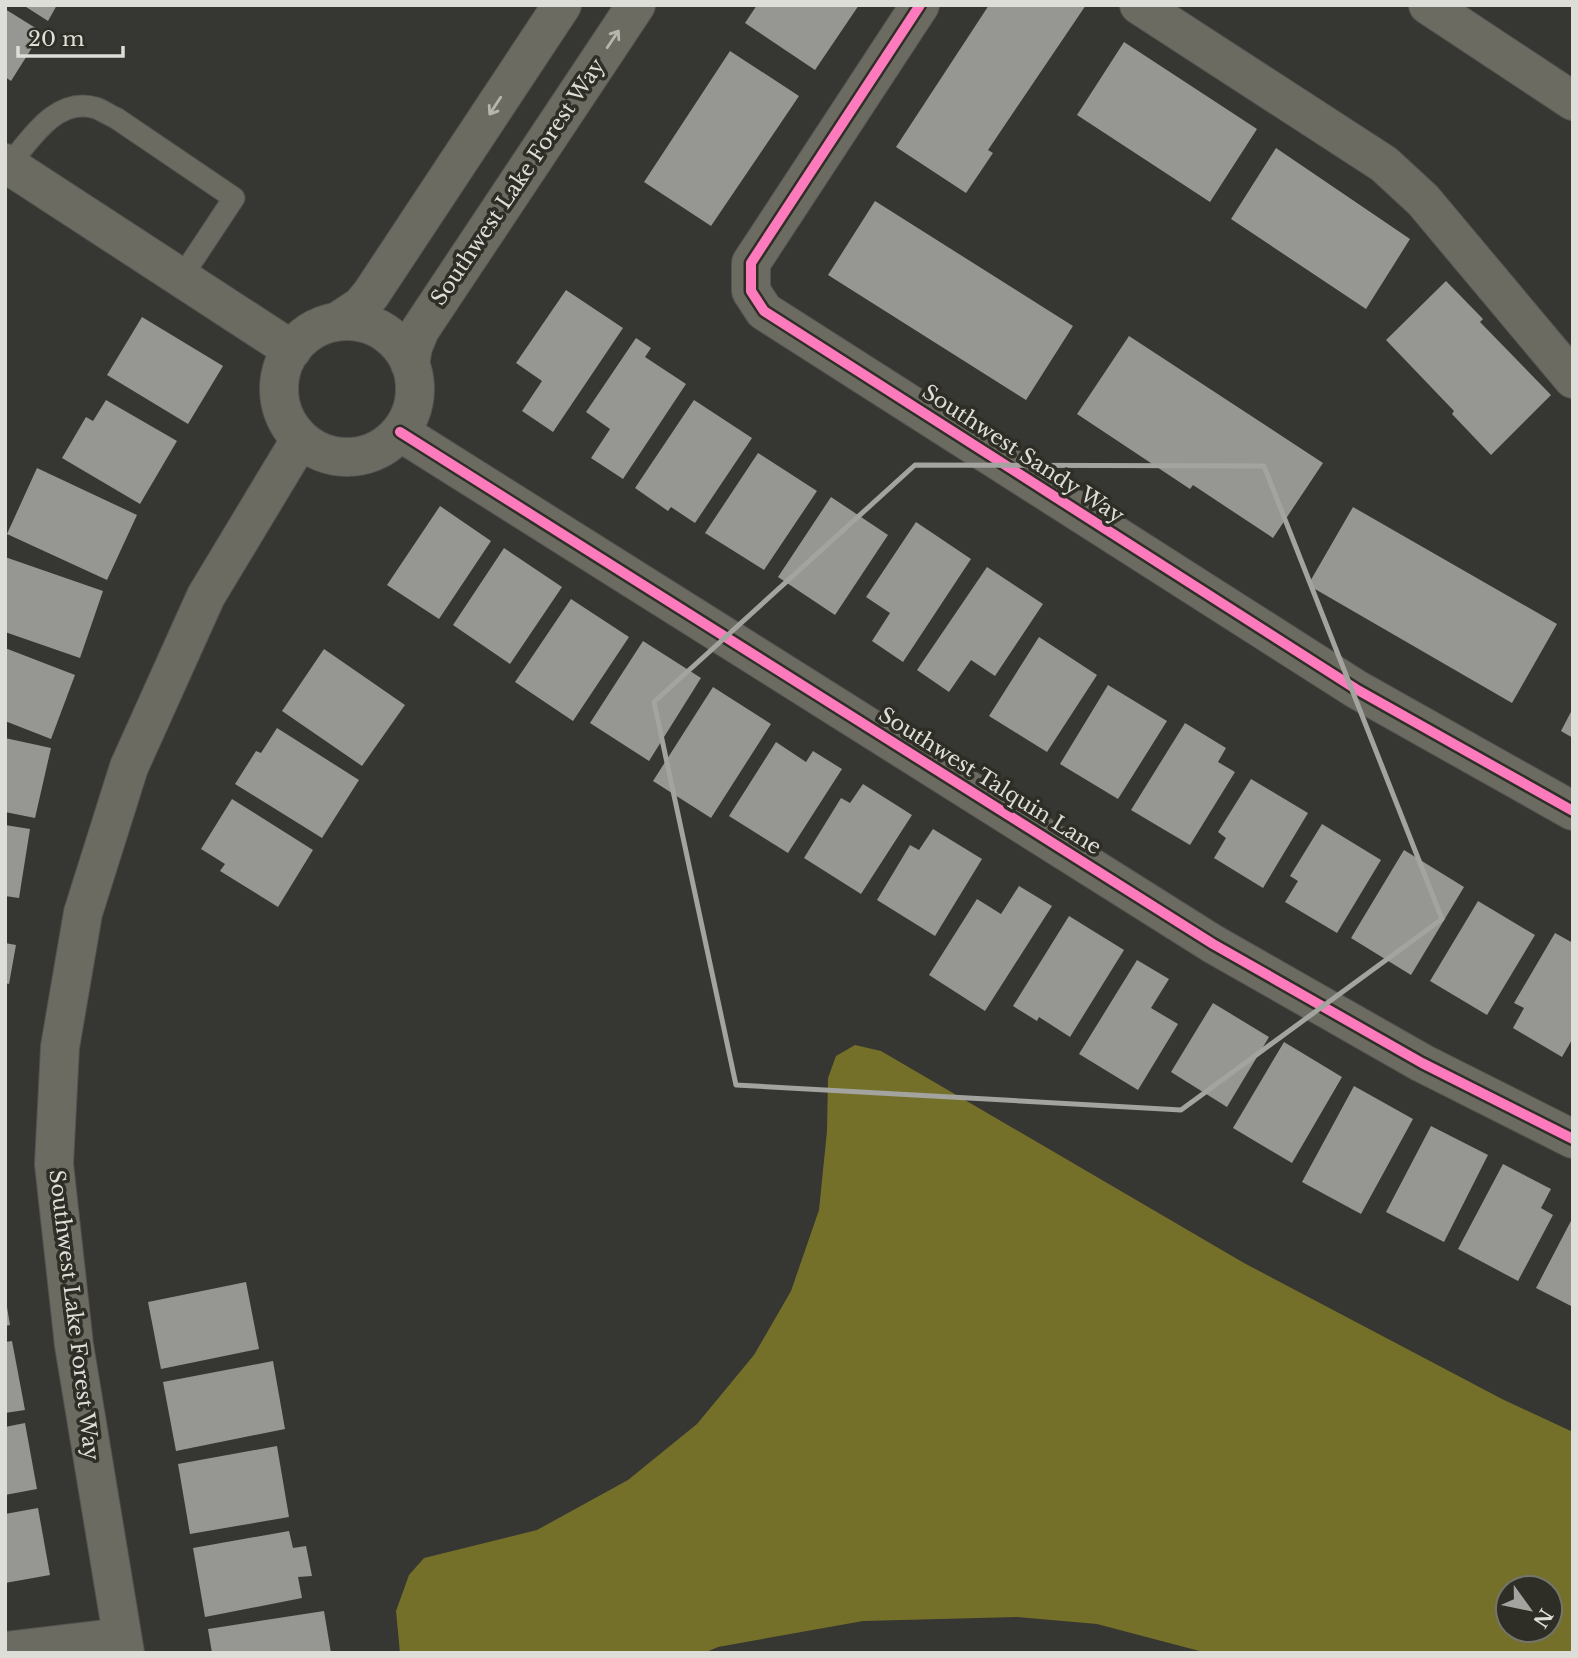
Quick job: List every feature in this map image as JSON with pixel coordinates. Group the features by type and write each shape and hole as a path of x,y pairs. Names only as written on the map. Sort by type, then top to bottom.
{"street":[{"path":"340,320 357,321 380,328 399,343 410,364 415,387 411,411 400,432 382,448 344,458 321,452 300,440 292,430 281,409 278,386 284,360 298,340 317,327 340,320 361,306 372,294 562,5"},
{"name":"Southwest Lake Forest Way","path":"410,364 420,330 636,5"},
{"name":"Southwest Sandy Way","path":"920,5 751,262 751,290 764,311 1356,689 1573,811"},
{"path":"1139,5 1384,164 1423,200 1573,379"},
{"path":"1428,5 1573,101"},
{"path":"533,49 540,61 554,71 568,74 591,73"},
{"path":"7,164 292,350"},
{"name":"Southwest Talquin Lane","path":"400,432 1213,944 1422,1063 1573,1139"},
{"name":"Southwest Lake Forest Way","path":"123,1645 74,1345 54,1164 60,1046 83,913 129,767 206,596 300,440"},
{"path":"5,1651 123,1645"}],"lane":[{"path":"7,164 40,127 59,112 77,106 95,108 116,118 234,198 181,278"}],"highlighted area":[{"path":"915,465 1264,466 1442,919 1181,1110 736,1085 654,702"}],"shaded area":[{"path":"855,1045 881,1051 1244,1263 1502,1399 1573,1432 1573,1653 1207,1653 1097,1624 1017,1617 863,1621 718,1647 704,1653 400,1653 396,1611 409,1575 424,1558 537,1530 628,1480 697,1424 754,1355 791,1291 819,1210 827,1131 828,1078 836,1056"}],"building":[{"path":"23,5 57,5 48,21"},
{"path":"757,5 859,5 815,70 745,23"},
{"path":"989,5 1086,5 988,150 993,153 966,193 896,147"},
{"path":"5,9 42,32 11,81 5,77"},
{"path":"1124,42 1257,129 1210,202 1077,115"},
{"path":"730,51 799,96 711,226 644,182"},
{"path":"1276,148 1410,239 1366,309 1231,219"},
{"path":"875,201 1073,326 1026,400 828,275"},
{"path":"1446,281 1483,319 1480,322 1551,395 1491,455 1452,414 1454,411 1386,340"},
{"path":"566,290 623,328 553,432 522,411 542,381 516,363"},
{"path":"142,317 223,366 188,424 107,375"},
{"path":"1129,336 1323,463 1273,538 1193,485 1190,489 1077,414"},
{"path":"636,338 651,348 645,357 686,384 623,479 591,458 610,429 586,412"},
{"path":"106,400 177,441 140,504 62,458 86,417 93,421"},
{"path":"694,400 752,438 695,523 671,507 668,511 635,488"},
{"path":"758,453 817,491 764,570 705,533"},
{"path":"37,468 137,515 107,580 7,534"},
{"path":"831,497 888,535 835,615 778,577"},
{"path":"440,506 491,541 439,619 387,585"},
{"path":"1353,507 1557,624 1512,703 1308,585"},
{"path":"916,522 971,559 903,662 872,641 890,613 866,597"},
{"path":"504,548 562,587 510,664 453,625"},
{"path":"5,557 103,591 80,658 5,632"},
{"path":"987,567 1043,604 995,676 971,660 949,692 917,670"},
{"path":"571,599 629,637 573,721 515,682"},
{"path":"1039,637 1097,675 1047,752 989,716"},
{"path":"643,641 701,678 649,761 590,723"},
{"path":"5,648 75,675 51,739 5,721"},
{"path":"324,649 405,705 362,766 282,711"},
{"path":"1108,685 1167,721 1118,799 1060,764"},
{"path":"713,687 771,724 711,818 653,781"},
{"path":"1573,708 1573,738 1561,731"},
{"path":"1185,723 1226,748 1218,762 1235,772 1190,845 1131,810"},
{"path":"277,728 359,780 322,838 235,784 256,751 261,753"},
{"path":"5,738 51,748 35,818 5,812"},
{"path":"776,742 806,762 813,751 842,769 788,853 729,816"},
{"path":"1251,779 1308,813 1263,888 1214,858 1226,838 1218,832"},
{"path":"863,784 912,815 861,894 804,858 841,798 850,803"},
{"path":"232,799 313,850 278,907 220,871 225,864 201,849"},
{"path":"1322,824 1381,860 1337,933 1285,902 1298,881 1290,876"},
{"path":"5,825 30,829 19,898 5,896"},
{"path":"933,829 982,859 935,936 877,900 910,845 919,850"},
{"path":"1404,850 1464,887 1411,975 1351,938"},
{"path":"1019,886 1052,906 985,1011 929,975 977,899 1001,914"},
{"path":"1478,901 1535,935 1487,1015 1430,981"},
{"path":"1069,916 1124,950 1070,1037 1039,1017 1037,1021 1013,1006"},
{"path":"1555,933 1573,943 1573,1038 1562,1057 1513,1028 1524,1008 1514,1003"},
{"path":"5,943 16,945 9,984 5,983"},
{"path":"1137,960 1169,979 1151,1008 1178,1024 1138,1090 1079,1054"},
{"path":"1213,1003 1269,1037 1227,1107 1171,1072"},
{"path":"1284,1042 1342,1077 1292,1163 1233,1128"},
{"path":"1354,1086 1413,1119 1361,1214 1302,1182"},
{"path":"1431,1126 1488,1155 1444,1242 1386,1212"},
{"path":"1503,1164 1551,1189 1541,1208 1553,1215 1518,1281 1458,1249"},
{"path":"1573,1217 1573,1307 1536,1288"},
{"path":"246,1282 259,1349 161,1369 148,1302"},
{"path":"5,1307 10,1325 5,1326"},
{"path":"12,1341 25,1410 5,1413 5,1342"},
{"path":"273,1361 285,1429 176,1451 163,1382"},
{"path":"25,1423 37,1489 5,1495 5,1427"},
{"path":"277,1446 289,1517 190,1534 178,1464"},
{"path":"38,1508 50,1575 5,1583 5,1514"},
{"path":"289,1531 293,1548 306,1546 312,1576 298,1577 302,1598 205,1617 193,1548"},
{"path":"324,1611 331,1653 212,1653 208,1629"}],"cycle path":[{"path":"920,5 751,263 751,291 764,311 1356,689 1573,811"},
{"path":"400,432 1213,944 1422,1063 1573,1139"}]}
